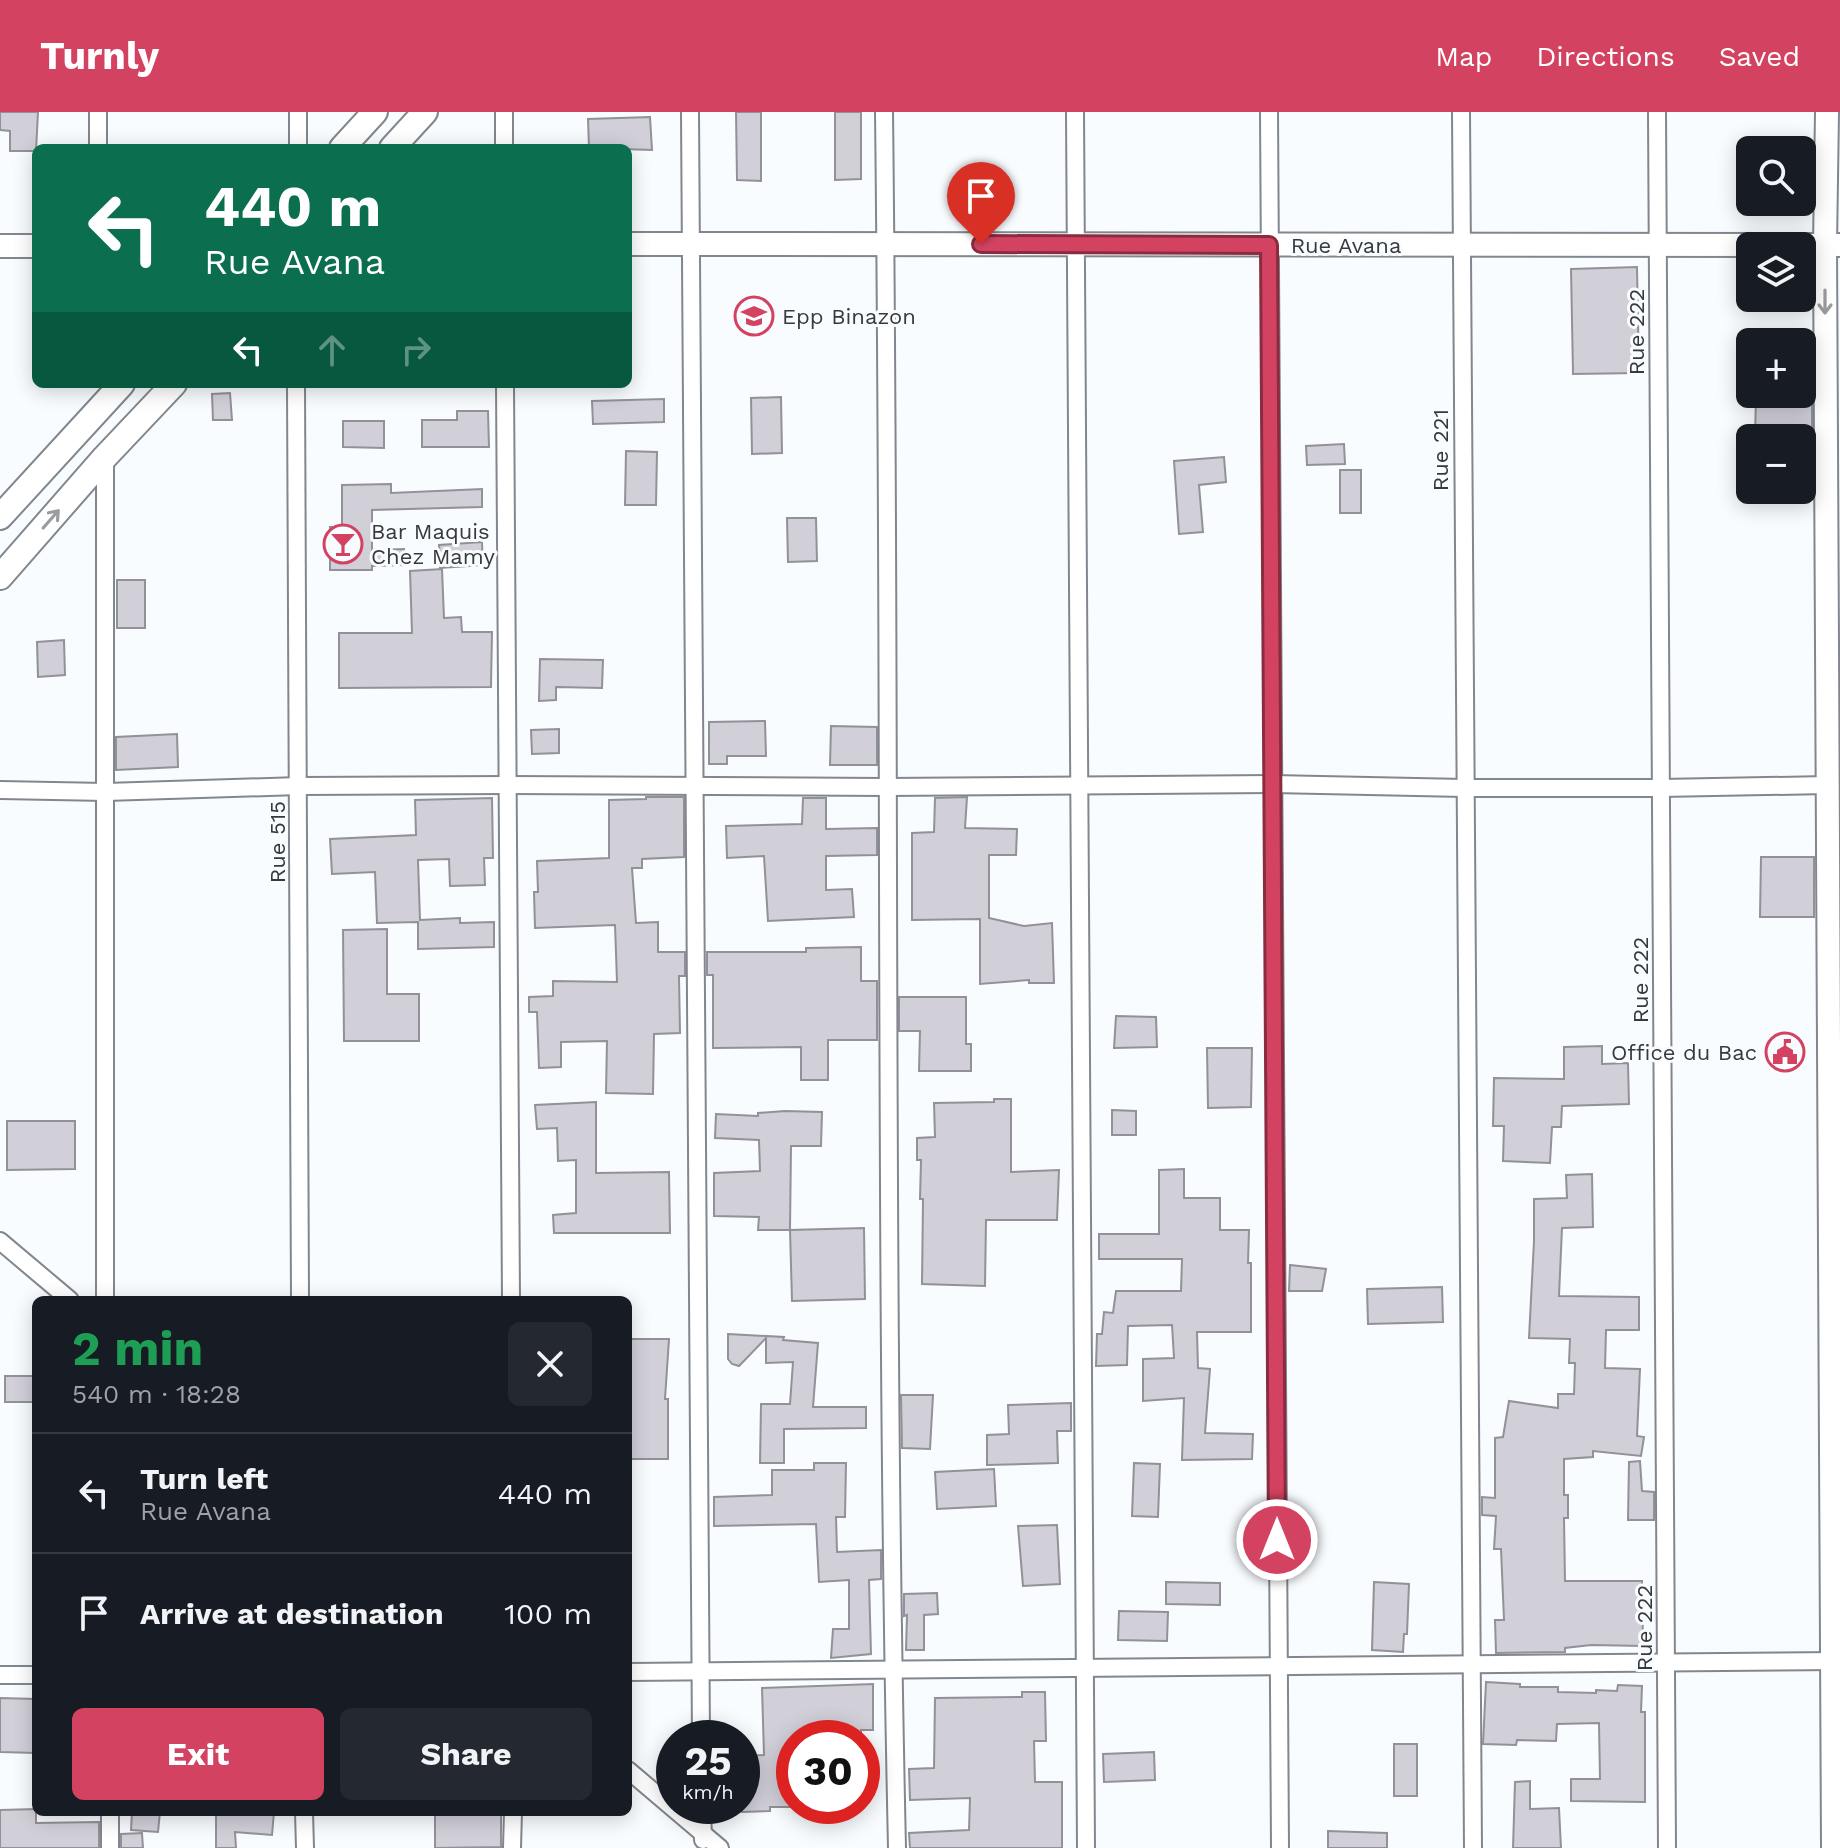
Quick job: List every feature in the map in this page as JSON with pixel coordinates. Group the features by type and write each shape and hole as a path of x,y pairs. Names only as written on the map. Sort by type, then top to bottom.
{"main road":[{"path":"346,144 375,112"},
{"path":"396,144 425,112"},
{"path":"1827,112 1832,245 1828,785 1836,1661 1833,1848"},
{"name":"Rue Avana","path":"632,244 1832,245"},
{"path":"0,246 32,246"},
{"path":"0,577 170,388"},
{"path":"0,517 99,396"}],"street":[{"path":"98,112 98,144"},
{"path":"298,112 298,144"},
{"path":"504,112 504,144"},
{"path":"690,112 701,1720"},
{"path":"884,112 886,787 897,1848"},
{"path":"1075,112 1086,1848"},
{"path":"1269,112 1280,1848"},
{"name":"Rue 221","path":"1461,112 1473,1848"},
{"name":"Rue 222","path":"1657,112 1667,1848"},
{"name":"Rue 515","path":"296,388 300,1296"},
{"path":"505,388 511,1296"},
{"path":"105,457 105,1296"},
{"path":"0,790 106,792 299,786 507,785 1079,787 1273,784 1661,788 1828,785"},
{"path":"0,1241 65,1296"},
{"path":"632,1672 1836,1661"},
{"path":"0,1675 32,1675"},
{"path":"632,1774 703,1841 720,1848"},
{"path":"110,1816 110,1848"},
{"path":"304,1816 305,1848"},
{"path":"512,1848 513,1816"}],"building":[{"path":"0,112 38,112 36,144 32,144 32,151 10,151 10,131 0,130"},
{"path":"736,112 761,112 761,181 737,180"},
{"path":"835,112 861,112 861,179 835,180"},
{"path":"650,117 652,150 632,149 632,144 589,144 588,119"},
{"path":"1637,267 1639,373 1573,374 1571,269"},
{"path":"230,393 232,420 213,420 212,394"},
{"path":"781,397 782,453 752,454 751,398"},
{"path":"664,399 664,422 593,424 592,401"},
{"path":"1756,408 1812,408 1812,424 1755,424"},
{"path":"457,411 488,411 489,447 422,447 422,420 457,420"},
{"path":"343,421 384,421 384,448 343,447"},
{"path":"1344,444 1345,464 1307,465 1306,446"},
{"path":"626,451 657,452 656,505 625,505"},
{"path":"1224,457 1226,482 1199,485 1203,532 1179,534 1174,461"},
{"path":"1340,470 1361,470 1361,513 1340,513"},
{"path":"391,484 391,493 482,489 482,507 372,510 372,550 404,549 404,565 372,566 372,570 330,570 330,527 342,527 342,485"},
{"path":"787,518 816,518 817,561 788,562"},
{"path":"482,542 483,565 440,568 439,545"},
{"path":"442,569 444,618 461,617 462,632 492,632 491,687 339,688 339,633 412,633 410,571"},
{"path":"117,580 145,580 145,628 117,628"},
{"path":"64,640 65,675 38,677 37,642"},
{"path":"540,659 603,660 602,688 556,687 556,700 539,701"},
{"path":"765,721 766,756 727,756 727,764 709,764 709,722"},
{"path":"831,726 877,727 877,765 830,765"},
{"path":"559,729 559,753 532,754 531,730"},
{"path":"177,734 178,767 116,770 116,737"},
{"path":"684,797 684,857 642,859 642,868 632,868 636,923 658,922 658,952 685,952 685,976 679,976 680,1033 654,1034 653,1094 606,1093 607,1041 561,1042 561,1067 539,1068 537,1012 529,1012 529,997 553,996 553,981 617,982 615,925 535,928 537,861 609,858 609,800"},
{"path":"967,797 965,828 1017,829 1016,855 989,855 989,918 1024,926 1052,923 1054,983 1029,983 1029,980 980,984 980,919 912,920 912,833 934,832 935,798"},
{"path":"492,798 493,858 484,858 485,885 450,886 449,859 418,860 420,920 460,918 460,923 494,922 494,947 418,949 418,922 377,923 375,872 332,874 330,839 416,835 415,800"},
{"path":"803,798 826,798 826,829 877,828 877,855 826,856 826,890 852,889 854,917 768,921 764,856 727,858 726,826 802,824"},
{"path":"1761,857 1814,857 1814,917 1760,917"},
{"path":"387,929 387,994 419,994 419,1041 344,1041 343,930"},
{"path":"861,947 861,981 877,981 877,1040 828,1040 828,1080 801,1080 801,1047 713,1048 713,975 707,975 707,952 806,952 806,948"},
{"path":"899,997 966,997 966,1044 971,1044 971,1071 919,1071 920,1031 899,1031"},
{"path":"1116,1016 1156,1017 1157,1047 1114,1048"},
{"path":"1602,1046 1602,1064 1628,1063 1629,1104 1562,1106 1561,1127 1552,1127 1550,1163 1503,1161 1504,1126 1493,1126 1494,1078 1564,1079 1564,1047"},
{"path":"1207,1048 1252,1048 1251,1107 1208,1108"},
{"path":"994,1099 1011,1099 1011,1172 1059,1170 1057,1220 986,1220 985,1286 922,1284 923,1199 920,1199 921,1160 917,1160 917,1138 935,1137 934,1103 994,1102"},
{"path":"596,1102 596,1173 669,1172 670,1233 554,1233 553,1215 576,1213 576,1160 558,1161 557,1128 537,1129 535,1105"},
{"path":"1112,1110 1136,1111 1136,1135 1112,1135"},
{"path":"822,1112 821,1146 791,1146 790,1230 758,1230 759,1217 714,1216 714,1173 760,1171 759,1140 715,1138 716,1114 758,1116 758,1113"},
{"path":"7,1121 75,1121 75,1169 7,1170"},
{"path":"1184,1169 1184,1198 1220,1198 1220,1230 1249,1230 1251,1332 1197,1332 1198,1368 1210,1369 1205,1433 1253,1434 1252,1459 1182,1460 1184,1398 1143,1401 1143,1359 1174,1358 1172,1325 1128,1326 1127,1365 1096,1366 1097,1334 1102,1334 1104,1312 1113,1313 1116,1291 1181,1291 1182,1259 1099,1259 1099,1234 1159,1234 1159,1170"},
{"path":"1592,1174 1593,1227 1562,1228 1559,1296 1639,1297 1639,1330 1606,1330 1605,1368 1640,1369 1637,1436 1644,1437 1641,1456 1593,1451 1593,1457 1564,1459 1564,1495 1568,1495 1568,1518 1564,1518 1565,1581 1642,1581 1643,1646 1591,1645 1565,1648 1565,1652 1496,1653 1495,1620 1504,1620 1501,1549 1494,1549 1496,1516 1482,1515 1482,1497 1495,1498 1495,1438 1503,1437 1509,1401 1558,1408 1558,1394 1574,1394 1575,1363 1569,1363 1570,1339 1529,1338 1534,1199 1567,1198 1566,1175"},
{"path":"864,1228 865,1299 792,1301 790,1230"},
{"path":"1290,1265 1326,1269 1322,1291 1289,1291"},
{"path":"1442,1287 1443,1322 1368,1324 1367,1289"},
{"path":"728,1334 784,1337 783,1340 818,1343 813,1407 866,1407 866,1428 784,1429 784,1463 760,1463 761,1404 790,1404 793,1362 766,1363 766,1338 739,1366 732,1364 728,1359"},
{"path":"632,1339 669,1339 665,1399 668,1399 668,1459 632,1459"},
{"path":"5,1376 32,1376 32,1402 5,1402"},
{"path":"901,1395 933,1395 930,1449 902,1448"},
{"path":"1071,1403 1071,1431 1057,1431 1058,1463 987,1465 987,1435 1009,1434 1008,1405"},
{"path":"1640,1461 1642,1491 1654,1492 1654,1520 1628,1520 1629,1462"},
{"path":"814,1463 846,1463 845,1517 836,1517 837,1552 881,1550 881,1579 869,1580 871,1654 831,1658 833,1629 849,1629 849,1580 819,1582 816,1524 714,1526 714,1497 772,1495 772,1470 814,1470"},
{"path":"1134,1463 1160,1464 1158,1517 1132,1516"},
{"path":"994,1469 996,1506 937,1509 935,1472"},
{"path":"1057,1525 1060,1584 1023,1586 1018,1526"},
{"path":"1166,1582 1220,1583 1220,1605 1166,1604"},
{"path":"1374,1582 1409,1584 1407,1634 1404,1634 1403,1652 1372,1650"},
{"path":"937,1593 938,1614 924,1615 924,1650 906,1650 904,1594"},
{"path":"1119,1611 1168,1612 1167,1641 1118,1640"},
{"path":"1486,1682 1520,1684 1520,1687 1558,1687 1558,1692 1596,1693 1596,1690 1617,1691 1618,1685 1642,1686 1645,1802 1571,1801 1571,1779 1600,1779 1599,1723 1557,1724 1556,1741 1517,1740 1516,1745 1483,1744"},
{"path":"873,1684 873,1720 776,1720 776,1807 760,1811 760,1755 764,1755 762,1688"},
{"path":"1022,1692 1045,1692 1046,1741 1034,1741 1035,1782 1062,1782 1062,1848 910,1848 909,1833 969,1830 970,1798 910,1800 909,1769 934,1768 935,1698 1022,1697"},
{"path":"0,1698 32,1699 32,1753 0,1752"},
{"path":"1394,1744 1417,1744 1417,1796 1394,1796"},
{"path":"1154,1752 1155,1780 1104,1782 1103,1754"},
{"path":"1530,1781 1530,1809 1559,1808 1561,1848 1513,1848 1515,1782"},
{"path":"32,1809 36,1823 99,1822 99,1848 0,1848 0,1810"},
{"path":"132,1816 160,1816 158,1832 131,1830"},
{"path":"216,1816 274,1816 272,1835 235,1832 236,1848 216,1848"},
{"path":"435,1816 501,1816 501,1847 435,1848"},
{"path":"1328,1831 1387,1833 1387,1848 1328,1848"},
{"path":"142,1833 143,1848 121,1848 121,1834"}],"place":[{"name":"Epp Binazon","path":"754,316"},
{"name":"Bar Maquis Chez Mamy","path":"343,544"},
{"name":"Office du Bac","path":"1785,1052"}],"route":[{"path":"981,244 1269,245 1277,1540"}]}
